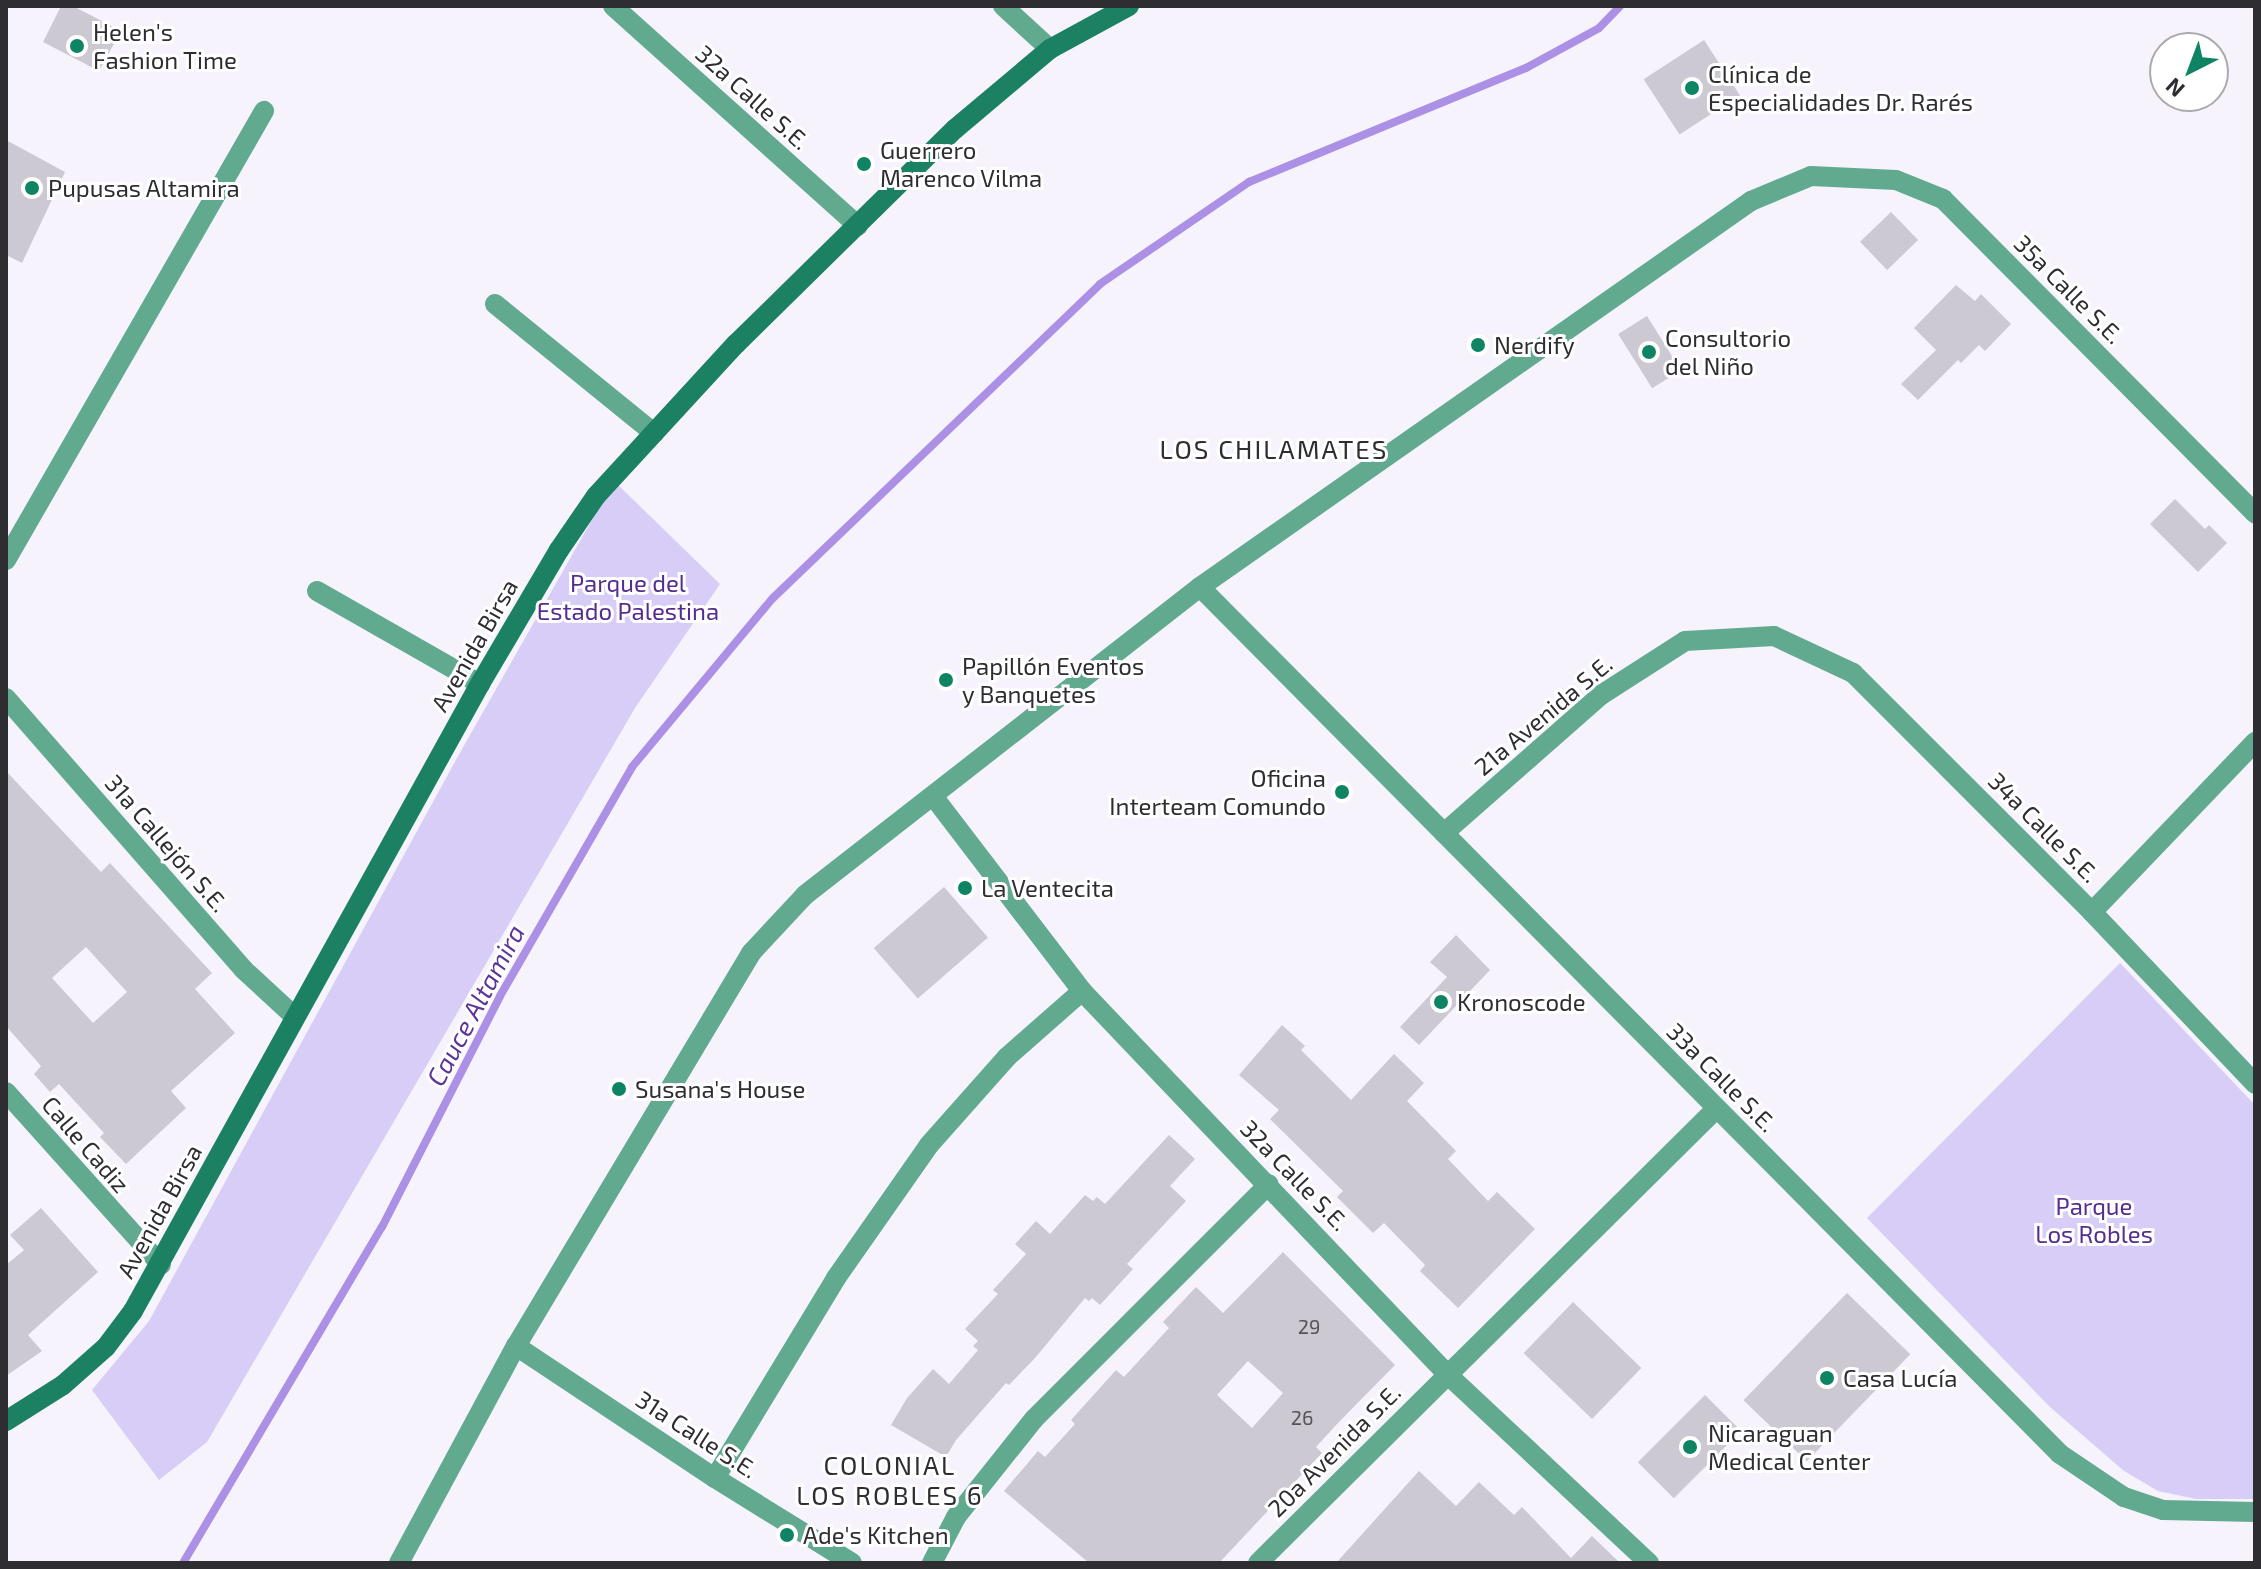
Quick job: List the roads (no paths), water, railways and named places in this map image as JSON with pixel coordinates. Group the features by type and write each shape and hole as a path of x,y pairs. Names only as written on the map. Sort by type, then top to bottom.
{"street":[{"name":"32a Calle S.E.","path":"613,6 858,226"},
{"path":"1003,6 1050,49"},
{"name":"Avenida Birsa","path":"6,1421 63,1385 106,1347 161,1265 294,1016 405,826 480,684 559,550 596,496 736,344 955,129 1050,49 1129,6"},
{"path":"6,560 264,111"},
{"name":"35a Calle S.E.","path":"1200,587 1751,201 1811,176 1896,180 1943,199 2255,513"},
{"path":"495,304 654,433"},
{"path":"399,1563 516,1346 751,953 805,895 1200,587"},
{"name":"33a Calle S.E.","path":"1200,587 1716,1109 2080,1470 2124,1497 2163,1510 2255,1512"},
{"path":"317,591 480,684"},
{"name":"21a Avenida S.E.","path":"1444,833 1601,695 1685,641 1774,636"},
{"name":"34a Calle S.E.","path":"1774,636 1853,673 2092,912 2255,1084"},
{"name":"31a Callejón S.E.","path":"6,698 244,970 294,1016"},
{"path":"2092,912 2255,742"},
{"name":"32a Calle S.E.","path":"933,796 1082,991 1447,1374 1649,1563"},
{"path":"715,1478 836,1278 929,1145 1007,1057 1082,991"},
{"name":"Calle Cadiz","path":"6,1092 161,1265"},
{"name":"20a Avenida S.E.","path":"1258,1563 1716,1109"},
{"path":"932,1563 956,1517 1034,1419 1269,1184"},
{"name":"31a Calle S.E.","path":"516,1346 715,1478 852,1563"}],"waterway":[{"name":"Cauce Altamira","path":"183,1563 382,1227 500,996 632,767 773,598 1100,284 1249,182 1526,68 1599,28 1620,6"}],"place":[{"name":"Helen's Fashion Time","path":"77,46"},
{"name":"Clínica de Especialidades Dr. Rarés","path":"1692,88"},
{"name":"Guerrero Marenco Vilma","path":"864,164"},
{"name":"Pupusas Altamira","path":"32,188"},
{"name":"Nerdify","path":"1478,345"},
{"name":"Consultorio del Niño","path":"1649,352"},
{"name":"Papillón Eventos y Banquetes","path":"946,680"},
{"name":"Oficina Interteam Comundo","path":"1342,792"},
{"name":"La Ventecita","path":"965,888"},
{"name":"Kronoscode","path":"1441,1002"},
{"name":"Susana's House","path":"619,1089"},
{"name":"Casa Lucía","path":"1827,1378"},
{"name":"Nicaraguan Medical Center","path":"1690,1447"},
{"name":"Ade's Kitchen","path":"787,1535"}],"district":[{"name":"LOS CHILAMATES","path":"1274,449"},
{"name":"COLONIAL LOS ROBLES 6","path":"890,1480"}],"park label":[{"name":"Parque del Estado Palestina","path":"628,597"},
{"name":"Parque Los Robles","path":"2094,1220"}]}
